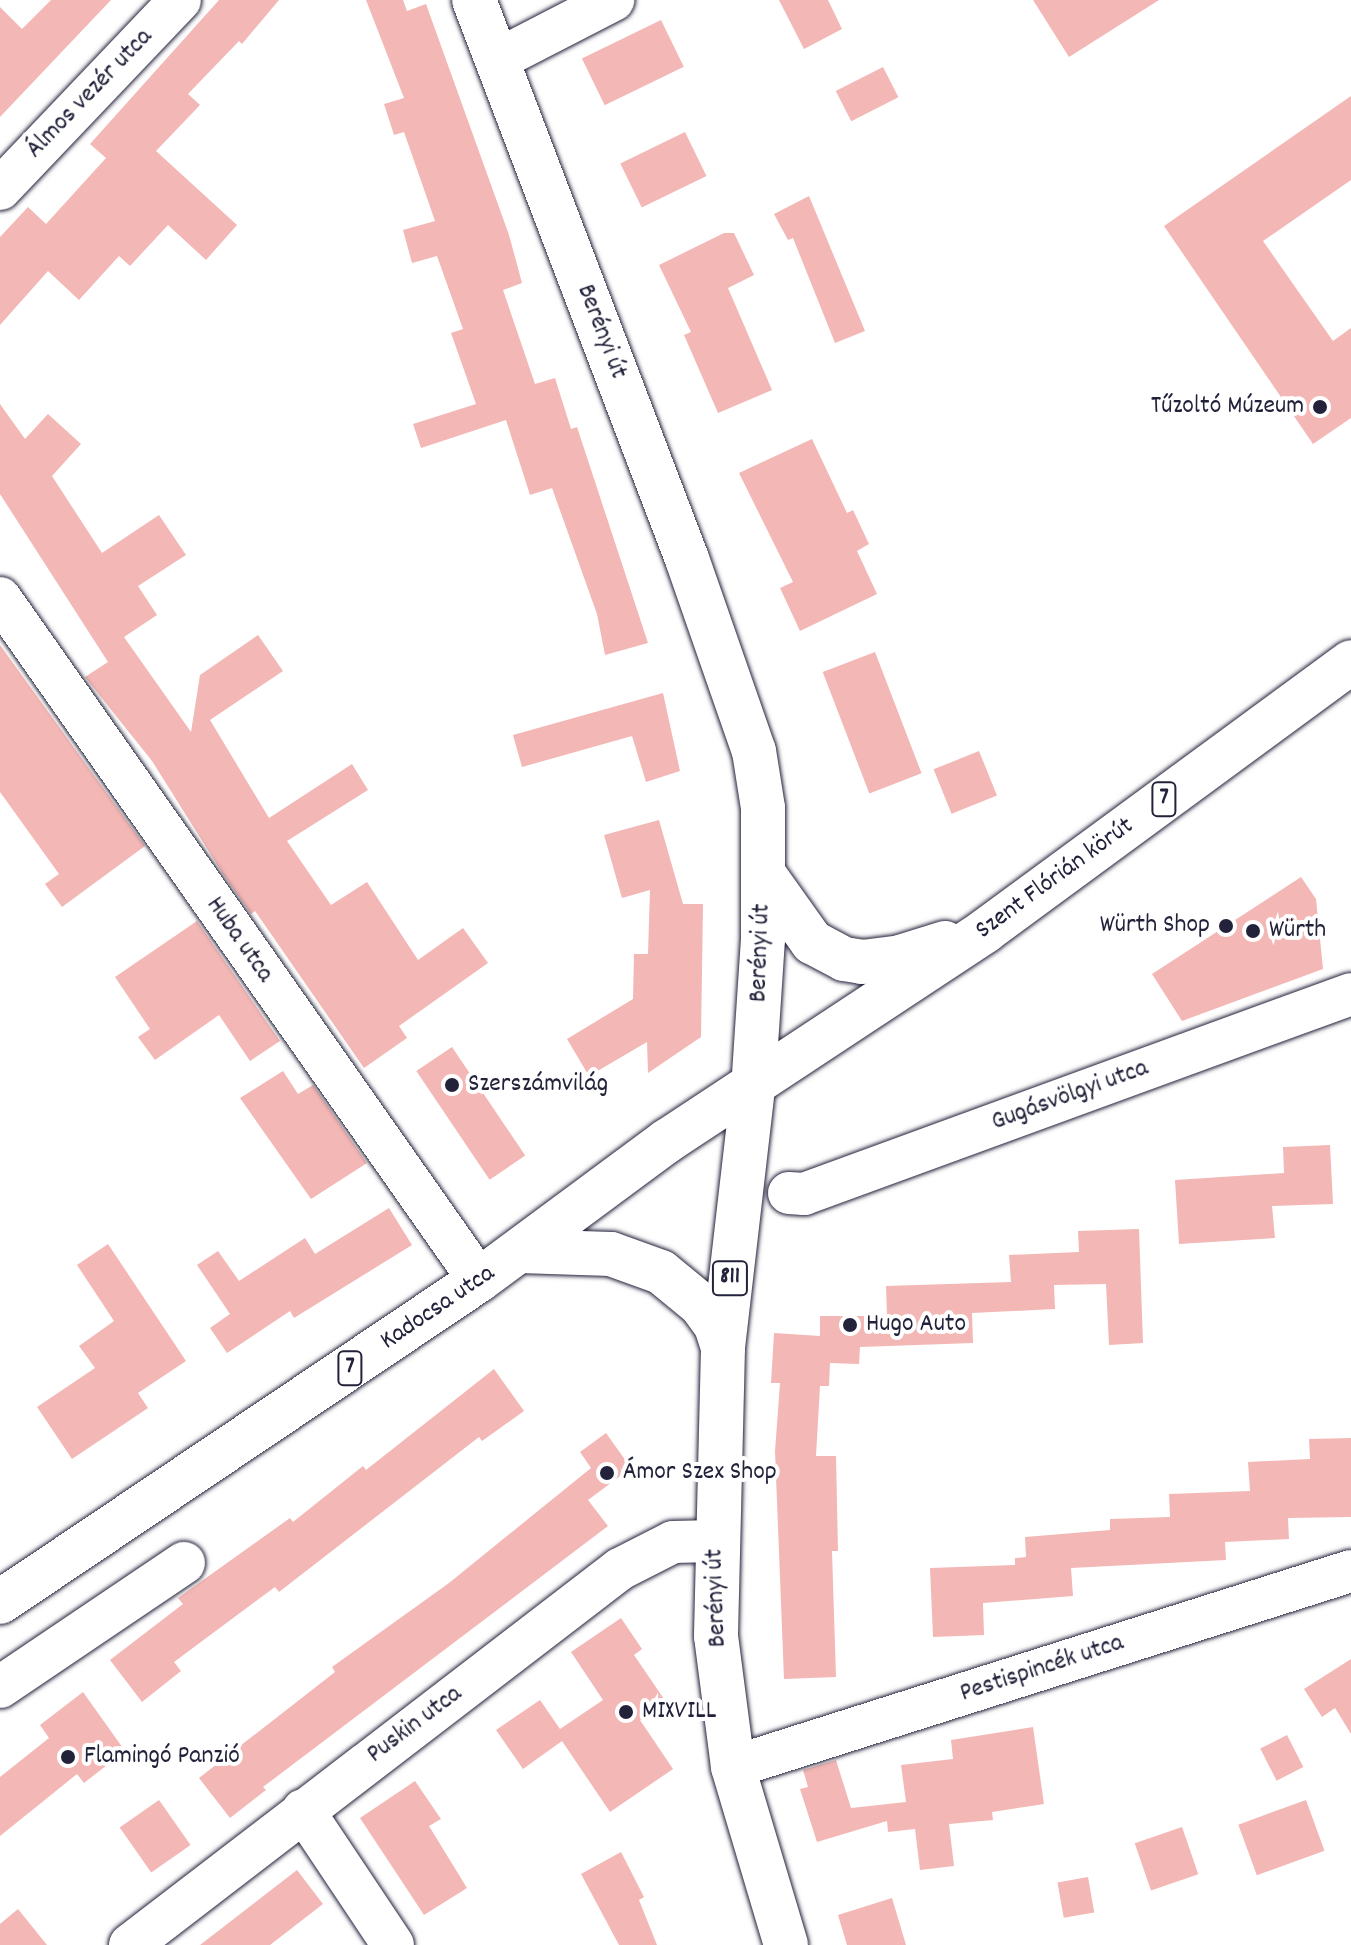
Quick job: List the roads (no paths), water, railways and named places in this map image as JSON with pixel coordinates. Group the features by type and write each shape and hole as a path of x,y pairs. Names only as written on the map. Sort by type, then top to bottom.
{"main road":[{"name":"Berényi út","path":"474,0 737,695 763,808 753,1088 723,1348 715,1541 716,1636 733,1767 786,1945"},
{"name":"Szent Flórián körút","path":"753,1088 985,931 1348,670"},
{"path":"763,873 812,942 844,959 862,962 900,957 985,931"},
{"name":"Kadocsa utca","path":"1,1600 479,1280 667,1141 753,1088"},
{"path":"520,1251 611,1254 661,1272 701,1305 716,1326 723,1348"}],"street":[{"name":"Álmos vezér utca","path":"0,189 180,0"},
{"path":"497,60 613,0"},
{"name":"Huba utca","path":"0,598 479,1280"},
{"name":"Gugásvölgyi utca","path":"789,1193 804,1194 1351,994"},
{"name":"Puskin utca","path":"130,1945 620,1569 673,1542 715,1541"},
{"path":"0,1687 184,1563"},
{"name":"Pestispincék utca","path":"733,1767 1351,1571"},
{"path":"303,1810 393,1945"}],"place":[{"name":"Tűzoltó Múzeum","path":"1320,407"},
{"name":"Würth Shop","path":"1226,926"},
{"name":"Würth","path":"1253,931"},
{"name":"Szerszámvilág","path":"452,1085"},
{"name":"Hugo Auto","path":"850,1325"},
{"name":"Ámor Szex Shop","path":"607,1473"},
{"name":"MIXVILL","path":"626,1712"},
{"name":"Flamingó Panzió","path":"68,1757"}]}
